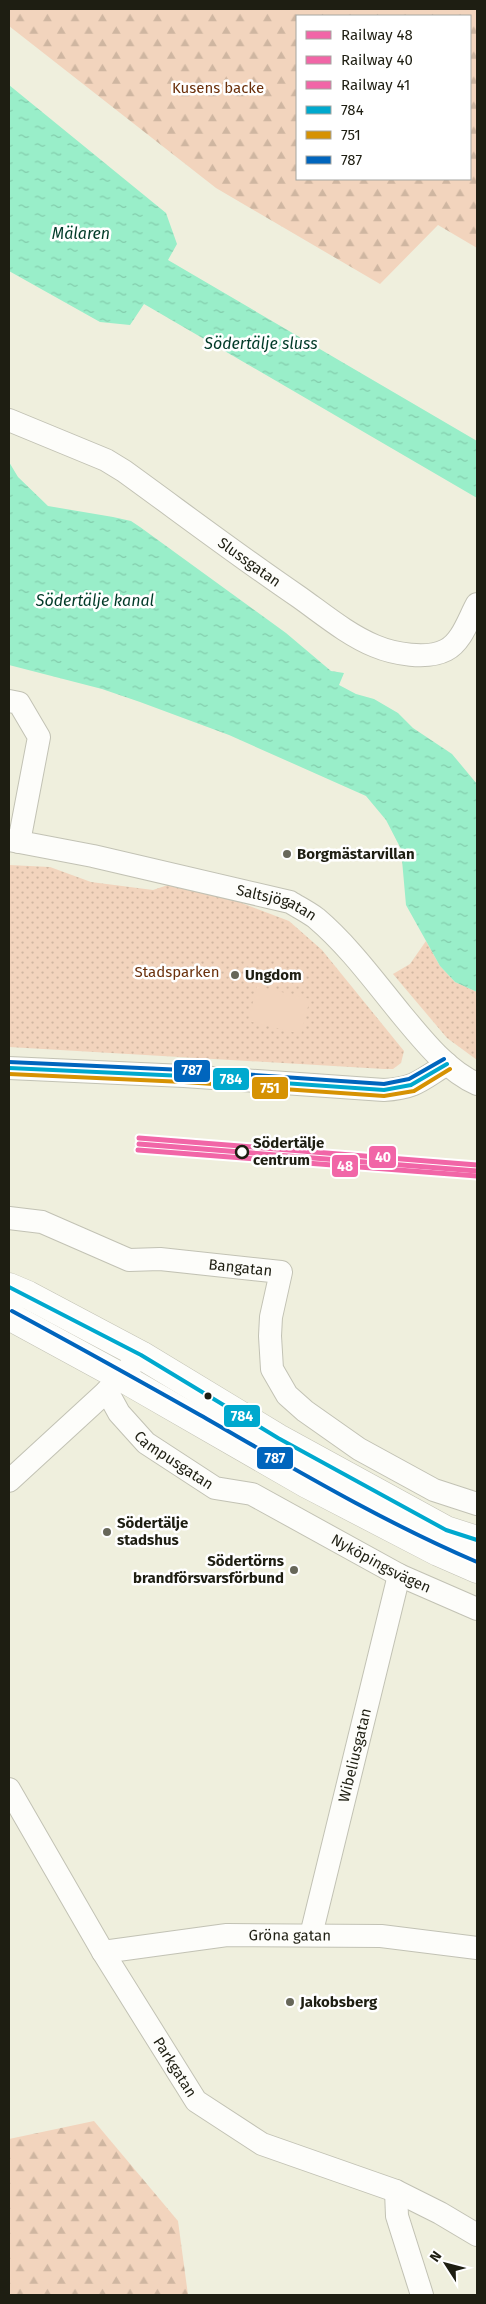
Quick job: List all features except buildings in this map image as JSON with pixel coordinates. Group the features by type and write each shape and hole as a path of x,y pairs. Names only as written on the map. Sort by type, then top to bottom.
{"main road":[{"path":"9,1287 28,1294 141,1356 309,1455 446,1530 477,1540"},
{"path":"9,1316 114,1384 438,1552 477,1569"}],"street":[{"name":"Slussgatan","path":"9,420 106,460 124,471 273,580 356,637 376,647 397,653 424,654 446,650 456,642 477,604"},
{"path":"9,701 19,703 40,737 14,841"},
{"name":"Saltsjögatan","path":"14,841 94,856 290,902 315,917 336,938 417,1033 447,1064 477,1084"},
{"path":"9,1068 184,1076 384,1090 406,1088 419,1083 447,1064"},
{"name":"Bangatan","path":"9,1218 42,1222 129,1260 160,1259 281,1272 271,1317 270,1336 272,1369 287,1395 305,1411 359,1449 434,1490 477,1504"},
{"path":"9,1481 114,1384 141,1356"},
{"name":"Campusgatan","path":"114,1384 119,1414 146,1443 215,1488 252,1494 288,1514"},
{"name":"Nyköpingsvägen","path":"288,1514 399,1575 477,1609"},
{"name":"Wibeliusgatan","path":"311,1935 399,1575"},
{"name":"Parkgatan","path":"9,1789 102,1952 196,2101 262,2144 396,2191 440,2213 477,2235"},
{"name":"Gröna gatan","path":"102,1952 227,1935 381,1936 477,1948"},
{"path":"396,2191 396,2216 422,2295"}],"green space":[{"name":"Kusens backe","path":"9,9 477,9 477,248 438,225 380,284 216,188 9,26"},
{"name":"Stadsparken","path":"9,865 50,867 91,882 153,890 171,884 218,894 289,921 322,950 404,1051 401,1063 393,1069 384,1069 9,1047"},
{"path":"426,941 440,966 455,982 477,992 477,1060 447,1038 393,974 410,964"},
{"path":"257,986 310,999 301,1034 248,1021"},
{"path":"94,2121 178,2221 188,2295 9,2295 9,2139"}],"water":[{"name":"Mälaren","path":"9,85 166,213 177,244 168,260 477,441 477,498 144,304 130,325 100,322 9,271"},
{"name":"Södertälje kanal","path":"9,462 18,477 48,506 131,521 286,633 331,671 344,673 339,685 356,694 374,699 398,713 413,728 452,754 477,784 477,992 455,982 440,966 406,905 401,849 386,820 366,796 229,735 140,702 102,689 9,665"}],"rail line":[{"name":"40","path":"139,1138 477,1165"},
{"name":"41","path":"139,1144 477,1171"},
{"name":"48","path":"138,1150 477,1176"}],"transit line":[{"name":"787","path":"9,1062 184,1070 384,1084 409,1079 444,1059"},
{"name":"784","path":"9,1068 184,1076 384,1090 411,1085 447,1064"},
{"name":"751","path":"9,1074 184,1082 384,1096 414,1091 450,1069"},
{"name":"784","path":"9,1287 141,1355 278,1438 446,1530 477,1540"},
{"name":"787","path":"12,1311 337,1493 406,1529 477,1562"}],"place":[{"name":"Borgmästarvillan","path":"287,854"},
{"name":"Ungdom","path":"235,975"},
{"name":"Södertälje centrum","path":"242,1152"},
{"name":"Södertälje stadshus","path":"107,1532"},
{"name":"Södertörns brandförsvarsförbund","path":"294,1570"},
{"name":"Jakobsberg","path":"290,2002"}],"water label":[{"name":"Södertälje sluss","path":"261,343"}]}
